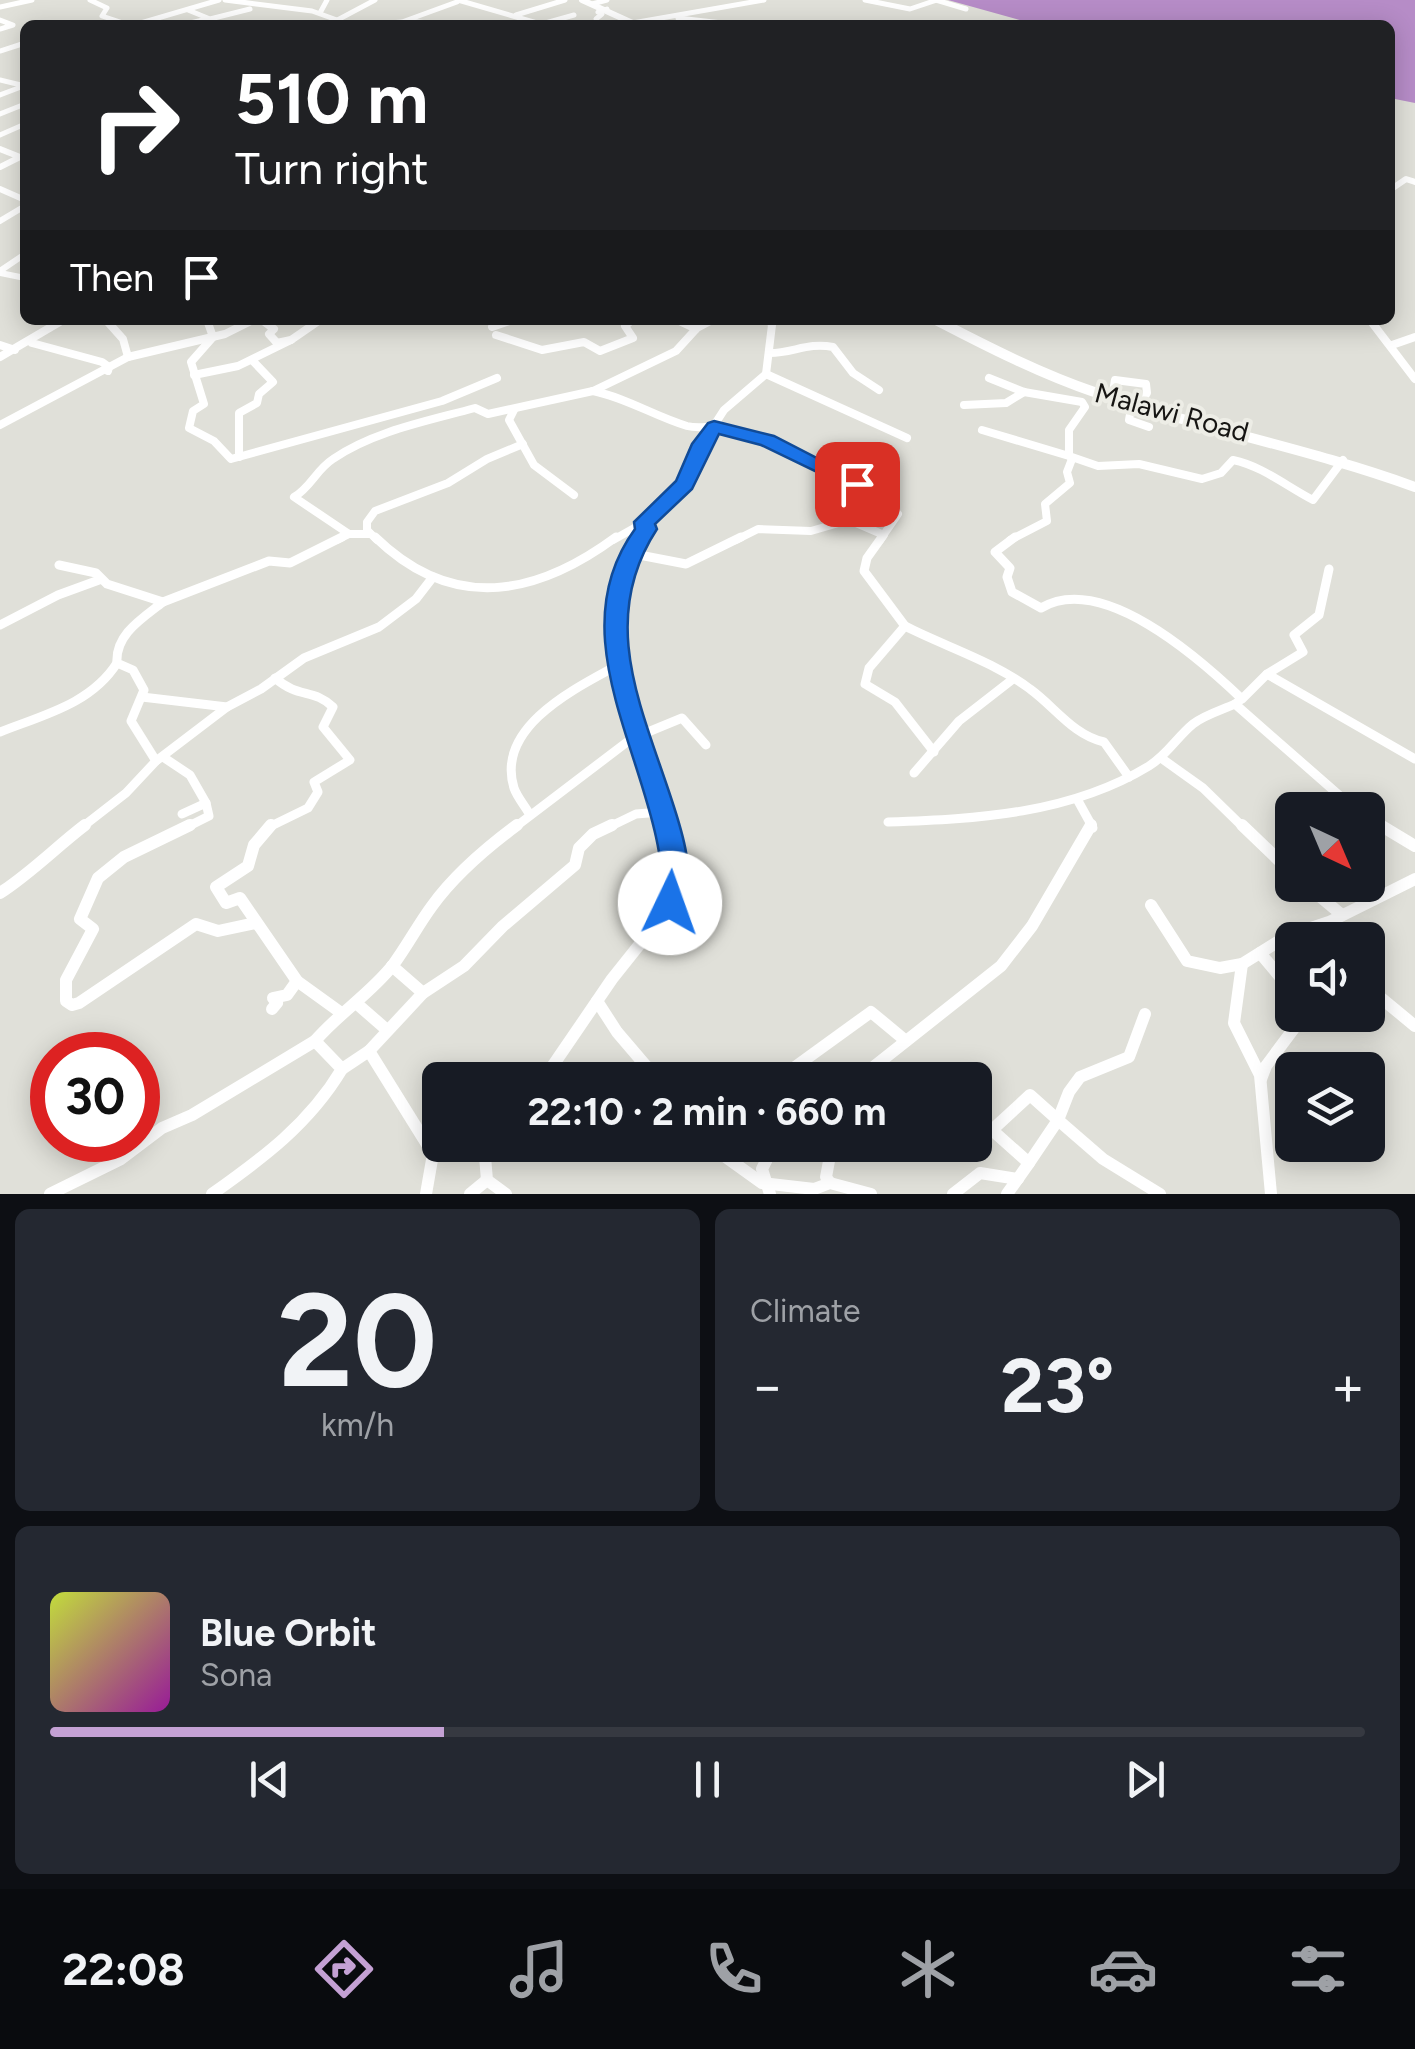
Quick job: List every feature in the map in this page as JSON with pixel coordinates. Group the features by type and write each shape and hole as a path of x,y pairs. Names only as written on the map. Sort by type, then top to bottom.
{"main road":[{"path":"582,0 627,20"},
{"name":"Malawi Road","path":"946,325 1041,372 1112,398 1343,460 1415,486"}],"street":[{"path":"0,29 12,25 0,14 22,1 32,0"},
{"path":"90,0 103,3 109,10 102,16 112,20"},
{"path":"150,20 222,0 320,13 336,20 374,0"},
{"path":"320,13 327,0"},
{"path":"465,3 477,0"},
{"path":"516,15 565,0"},
{"path":"592,4 607,0"},
{"path":"652,20 764,0"},
{"path":"865,0 910,9 937,0 966,9"},
{"path":"408,20 458,1 529,20"},
{"path":"202,20 262,6"},
{"path":"188,10 210,18"},
{"path":"596,19 602,14 598,12 607,10"},
{"path":"558,20 574,15"},
{"path":"670,16 685,20"},
{"path":"0,123 17,128"},
{"path":"0,135 20,126"},
{"path":"10,152 20,147"},
{"path":"0,149 20,157"},
{"path":"1412,181 1415,174"},
{"path":"0,222 20,207"},
{"path":"32,343 37,334 54,325"},
{"path":"111,325 124,339 128,357"},
{"path":"209,325 213,337"},
{"path":"0,424 108,371 128,357 213,337 241,325"},
{"path":"268,325 274,330 269,334 274,341 291,340"},
{"path":"194,376 252,360 313,325"},
{"path":"504,325 494,331 542,350 584,342 600,351 633,338 625,325"},
{"path":"687,325 696,329"},
{"path":"349,534 294,498 308,490 309,481 326,464 408,426 475,408 488,414 593,390 676,351 703,325"},
{"path":"523,444 487,459 448,483 376,511 367,522 370,534 410,568 454,584 498,588 537,582 562,573 644,522 685,484 702,444 724,410 766,374 769,325"},
{"path":"1375,325 1415,379"},
{"path":"213,337 191,362 204,404 193,411 189,428 214,441 231,459 442,401 497,378"},
{"path":"1392,344 1415,337"},
{"path":"0,357 32,343 102,362 109,367 108,371"},
{"path":"770,353 789,353 812,343 833,347 853,373 879,390"},
{"path":"0,345 15,350"},
{"path":"239,457 239,413 257,402 258,394 273,382 252,360"},
{"path":"766,374 907,438"},
{"path":"989,378 1024,392 1082,402 1085,407 1069,430 1070,483 1044,504 1047,521 1008,541 996,552 1010,568 1007,577 1012,592 1042,608 1058,598 1112,605 1197,656 1238,702 1336,792"},
{"path":"1112,398 1114,380 1146,384 1147,393 1136,404 1129,420 1149,427"},
{"path":"593,390 621,397 693,428 714,427 768,440 864,487 898,514 867,558 864,571 904,626 958,653 983,660 1013,679 1086,738 1100,739 1129,777"},
{"path":"964,405 992,407 1016,401 1026,395 1024,392"},
{"path":"514,410 509,420 534,465 574,495"},
{"path":"982,430 1098,466 1139,464 1202,479 1221,474 1234,460 1247,462 1314,500 1343,460"},
{"path":"629,553 686,564 758,530 811,531 849,520 884,535"},
{"path":"555,1062 670,903 675,869 618,665 614,619 629,553 646,529 644,522"},
{"path":"0,732 94,692 110,680 117,663 117,643 163,602 269,561 290,563 349,534 370,534"},
{"path":"58,565 96,573 111,587 138,588 163,602"},
{"path":"888,822 979,818 1077,798 1129,777 1161,758 1195,722 1238,702 1267,674 1303,652 1294,635 1319,616 1329,568"},
{"path":"0,892 32,873 51,851 226,707 304,658 379,628 416,599 433,577"},
{"path":"0,625 58,595 100,580"},
{"path":"904,626 869,668 866,684 895,702 934,752"},
{"path":"117,663 132,670 144,690 131,721 159,759 182,764 191,773 209,816 124,857 98,878 80,919 92,929 66,980 66,1001 72,1005 79,1003 196,924 218,931 254,923"},
{"path":"530,814 513,787 508,768 517,742 556,701 618,665"},
{"path":"1267,674 1415,759"},
{"path":"275,678 292,693 314,693 326,699 333,707 322,727 350,760 314,782 318,792 308,808 264,829 254,845 249,866 216,887 226,904 240,898 247,904 254,923 281,952 298,981 340,1012"},
{"path":"914,772 971,710 1013,679"},
{"path":"142,697 226,707"},
{"path":"50,1194 121,1158 162,1128 315,1041 340,1012 356,1003 392,966 434,902 483,851 630,739 682,718 706,745"},
{"path":"1161,758 1203,788 1275,857"},
{"path":"880,1062 1002,966 1019,944 1093,828 1077,798"},
{"path":"182,814 206,804"},
{"path":"212,1194 265,1160 286,1141 342,1070 370,1051 424,993 464,966 502,926 575,865 579,848 593,834 636,814 661,812"},
{"path":"1385,828 1415,846"},
{"path":"1151,905 1170,940 1187,960 1220,968 1242,964 1288,936 1415,879"},
{"path":"1326,902 1342,915"},
{"path":"1260,953 1275,971"},
{"path":"1242,964 1234,1023 1260,1075 1271,1194"},
{"path":"392,966 424,993"},
{"path":"272,1009 277,1002 273,998 287,994 298,981"},
{"path":"597,1001 643,1062"},
{"path":"1385,1001 1415,1026"},
{"path":"356,1003 387,1030"},
{"path":"802,1062 871,1012 906,1041"},
{"path":"1007,1194 1058,1120 1070,1085 1094,1068 1123,1062 1129,1056 1135,1027 1145,1014"},
{"path":"1260,1084 1266,1066 1292,1032"},
{"path":"315,1041 342,1070"},
{"path":"370,1051 433,1154 426,1194"},
{"path":"1030,1163 992,1130 1030,1095 1041,1100 1104,1159 1160,1194"},
{"path":"485,1162 487,1180 506,1194"},
{"path":"730,1162 767,1191 814,1189 830,1183 871,1194"},
{"path":"764,1162 767,1191"},
{"path":"829,1162 826,1177 830,1183"},
{"path":"952,1194 987,1170 1007,1180 1018,1179"},
{"path":"470,1194 487,1180"}],"shaded area":[{"path":"948,0 1415,0 1415,103 1395,99 1395,20 1020,20"}],"route":[{"path":"670,903 675,869 670,836 618,665 613,627 629,553 646,529 644,522 685,484 714,427 768,440 857,484"}]}
